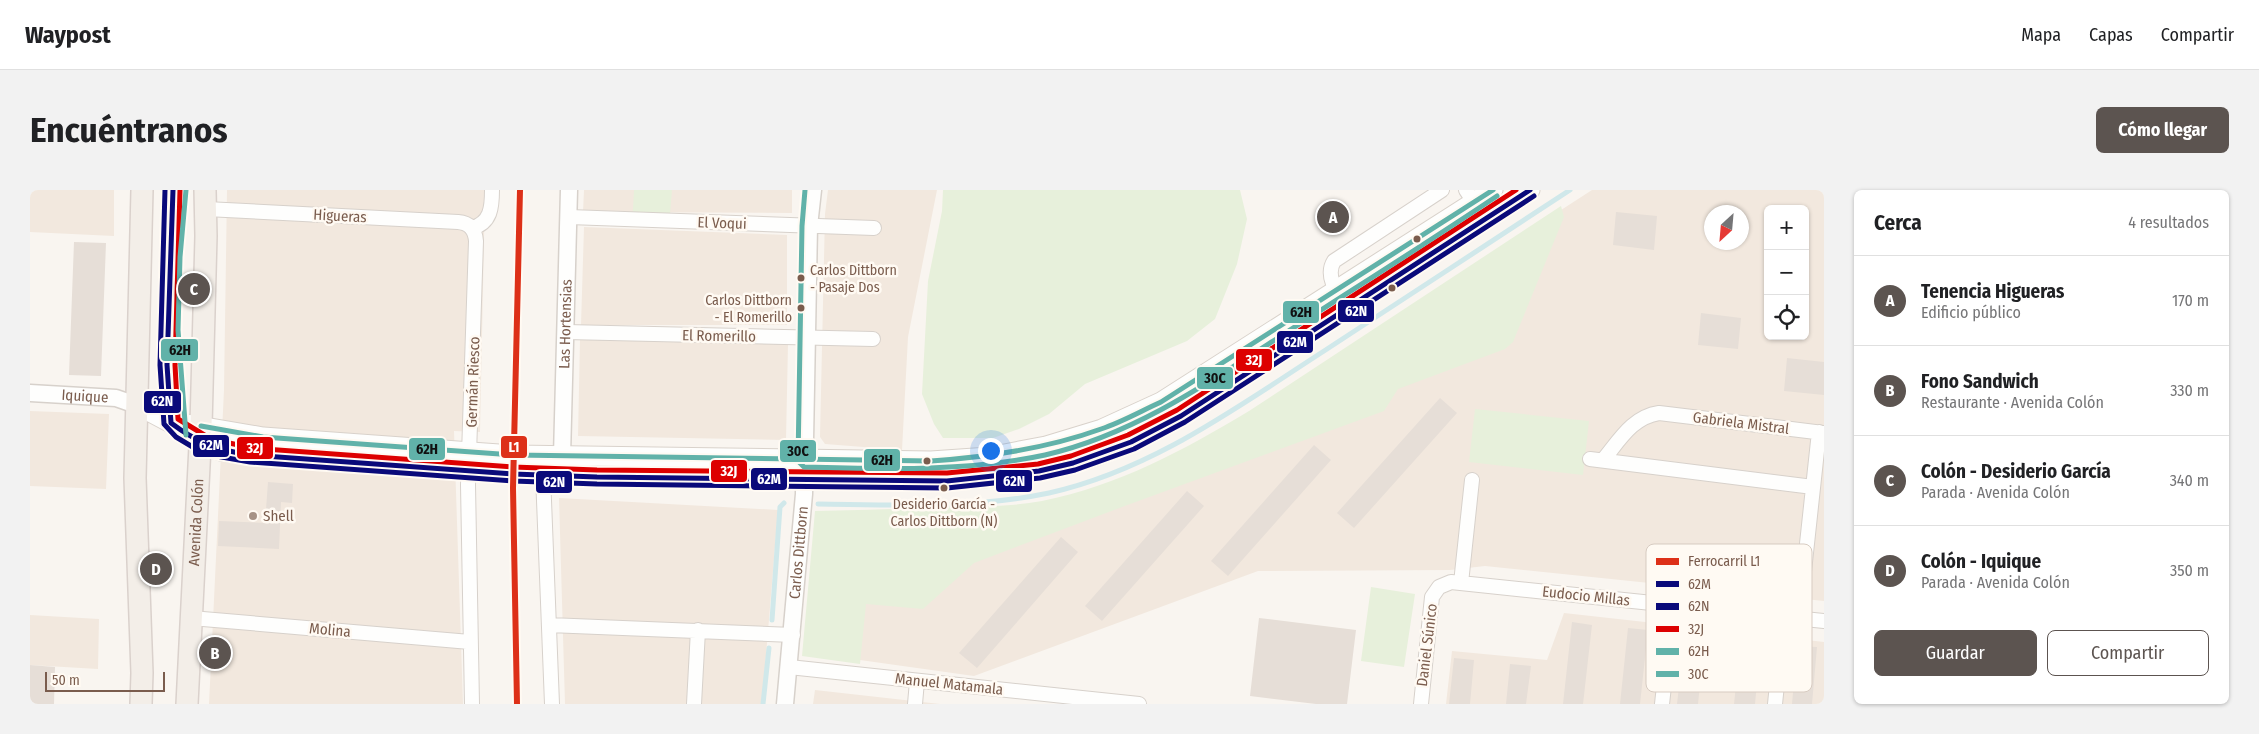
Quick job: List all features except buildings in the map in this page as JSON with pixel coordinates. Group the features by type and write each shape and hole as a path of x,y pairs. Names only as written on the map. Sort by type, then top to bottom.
{"main road":[{"path":"141,704 142,673 135,516 142,190"},
{"path":"138,406 236,454 334,462 469,462 562,456 931,461 1008,454 1074,438 1132,417 1181,390 1337,291 1470,196 1494,190"},
{"path":"200,435 263,437 335,443 469,462 543,475 947,481 1011,475 1073,463 1131,442 1188,412 1530,190"},
{"name":"Avenida Colón","path":"187,704 200,435 205,200"},
{"path":"1285,324 1296,342"},
{"path":"334,462 335,443"},
{"path":"1008,454 1011,475"}],"street":[{"path":"472,228 482,224 490,215 492,190"},
{"name":"Las Hortensias","path":"562,456 569,190"},
{"name":"Carlos Dittborn","path":"785,704 793,635 804,480 810,226 813,190"},
{"path":"1348,309 1330,275 1334,261 1442,190"},
{"path":"1470,196 1485,219"},
{"name":"Higueras","path":"205,200 458,222 468,224 472,228"},
{"name":"El Voqui","path":"569,217 874,228"},
{"name":"Germán Riesco","path":"472,228 476,241 469,462 472,704"},
{"name":"El Romerillo","path":"566,332 873,339"},
{"name":"Iquique","path":"30,393 116,398 138,406"},
{"name":"Gabriela Mistral","path":"1813,487 1596,460 1634,424 1646,416 1659,413 1821,432"},
{"path":"1807,544 1821,432"},
{"path":"543,475 552,704"},
{"path":"1461,583 1472,480"},
{"name":"Eudocio Millas","path":"1439,587 1451,582 1646,602"},
{"name":"Daniel Súnico","path":"1421,704 1431,603 1432,597 1439,587"},
{"name":"Molina","path":"191,618 470,642"},
{"path":"550,625 793,635"},
{"path":"694,704 698,630"},
{"name":"Manuel Matamala","path":"789,667 917,681 1026,698 1139,704"},
{"path":"915,704 917,681"}],"shaded area":[{"path":"30,190 114,190 114,236 30,232"},
{"path":"227,190 485,190 480,432 454,431 463,704 209,704 224,390"},
{"path":"584,190 792,190 792,213 583,212"},
{"path":"828,190 937,190 908,337 902,450 825,444 820,437 825,214"},
{"path":"1592,190 1824,190 1824,601 1812,600 1812,544 1646,544 1646,583 1485,566 1450,570 1258,571 974,676 803,652 818,511 961,524 1151,476"},
{"path":"584,227 787,235 787,325 581,325"},
{"path":"584,337 788,344 786,440 578,436 580,340"},
{"path":"30,411 109,414 106,489 30,486"},
{"path":"559,498 778,510 762,704 565,704"},
{"path":"1564,613 1646,622 1646,692 1812,692 1812,641 1824,642 1824,704 1446,704 1452,651 1547,660"},
{"path":"30,615 99,619 98,669 30,665"},
{"path":"815,690 940,704 813,704"}],"green space":[{"path":"634,190 672,190 669,227 632,226"},
{"path":"943,190 1240,190 1247,219 1237,264 1215,319 1187,341 1085,384 1049,414 1019,429 993,438 943,438 934,424 922,394 928,281 942,211"},
{"path":"1561,206 1564,217 1513,342 1505,349 1398,389 1384,411 974,563 923,609 866,604 860,664 802,656 815,511 1019,504 1071,494 1124,476 1175,453 1249,411"},
{"path":"1475,409 1589,421 1583,475 1469,462"},
{"path":"1371,587 1415,594 1404,667 1361,661"}],"waterway":[{"path":"818,504 934,505 991,502 1049,493 1087,483 1123,469 1158,453 1259,394 1570,190"},
{"path":"772,620 780,507 784,503"},
{"path":"763,704 769,648"}],"rail line":[{"name":"L1","path":"517,704 513,488 520,190"}],"transit line":[{"name":"62N","path":"165,190 160,365 164,424 176,437 196,449 216,456 250,462 513,481 597,484 947,488 1040,478 1075,470 1134,449 1185,422 1534,196"},
{"name":"62M","path":"173,190 167,365 171,423 209,445 251,455 513,474 597,477 947,481 1039,471 1073,463 1131,442 1181,416 1530,190"},
{"name":"32J","path":"180,190 175,365 178,419 211,439 252,448 513,467 597,470 947,473 1038,464 1071,456 1128,435 1177,410 1516,190"},
{"name":"62H","path":"186,190 180,257 178,330 186,435"},
{"name":"30C","path":"805,190 802,226 798,461 804,467 864,468 955,467 1045,455 1078,446 1140,421 1228,370 1497,196"},
{"name":"62H","path":"201,426 263,437 514,455 931,461 1017,451 1059,442 1101,429 1161,402 1493,190"}],"place":[{"name":"Tenencia Higueras","path":"1333,217"},
{"name":"Carlos Dittborn - Pasaje Dos","path":"801,278"},
{"name":"Colón - Desiderio García","path":"194,289"},
{"name":"Carlos Dittborn - El Romerillo","path":"801,308"},
{"name":"Desiderio García - Carlos Dittborn (N)","path":"944,488"},
{"name":"Shell","path":"253,516"},
{"name":"Colón - Iquique","path":"156,569"},
{"name":"Fono Sandwich","path":"215,653"}]}
